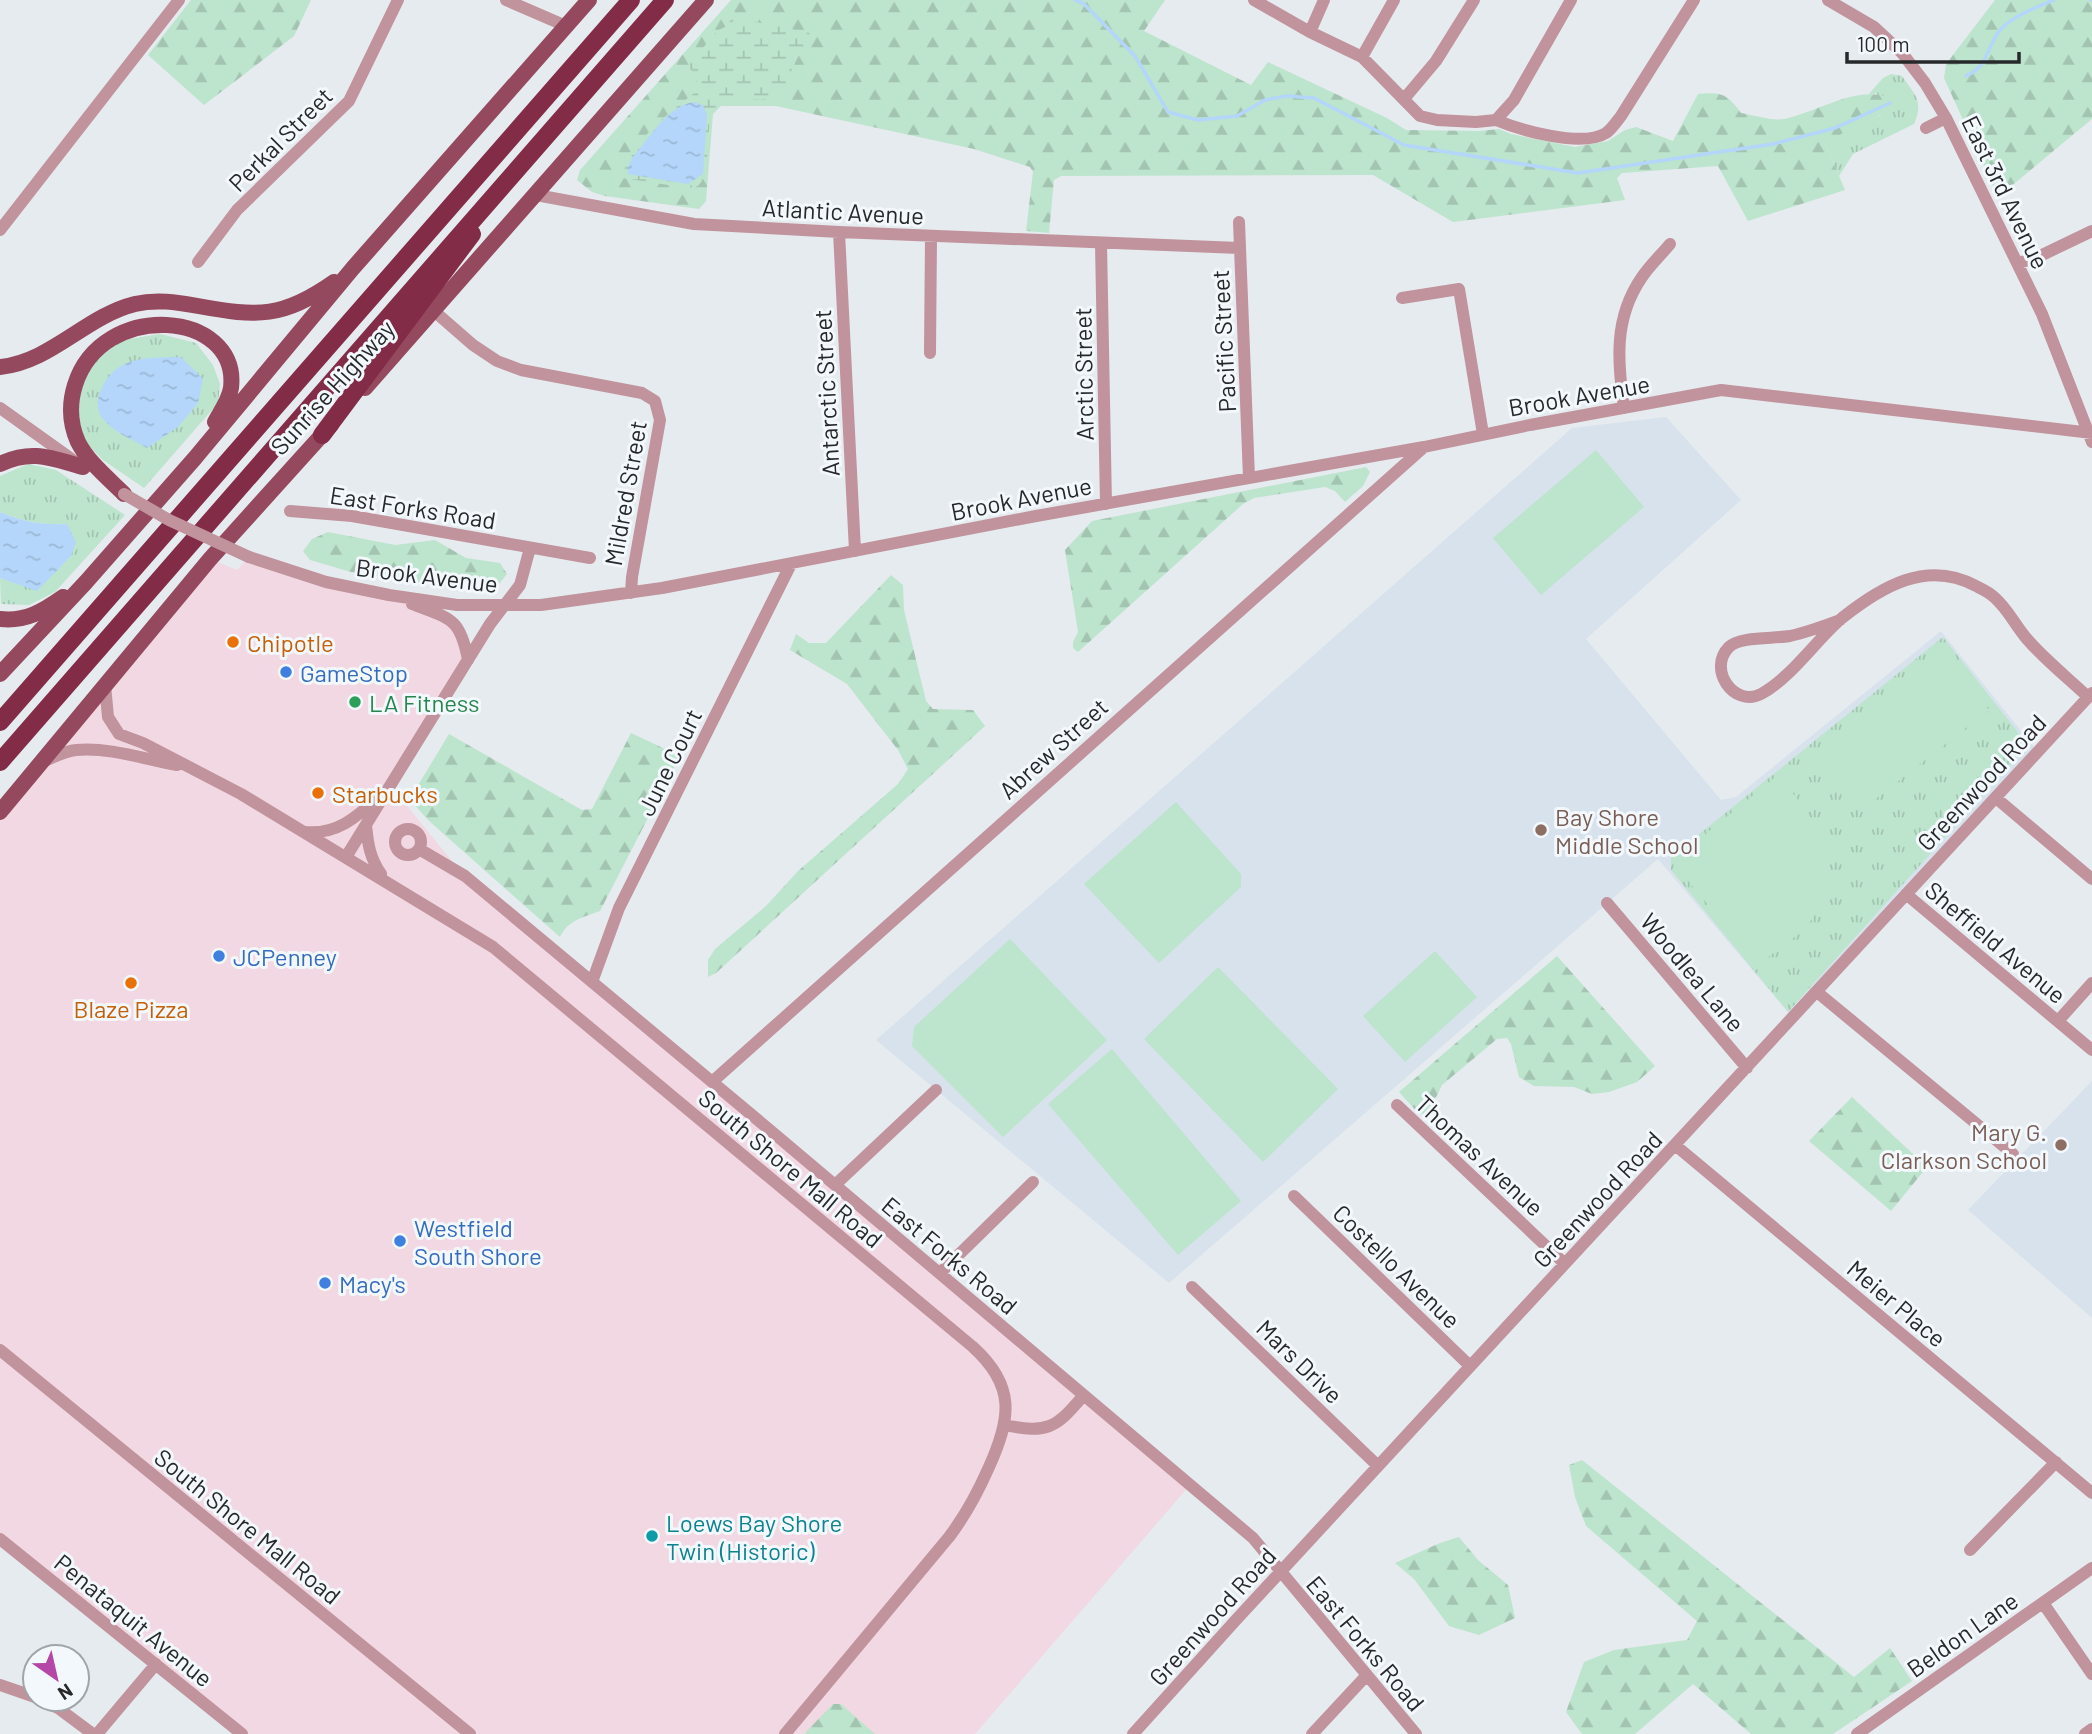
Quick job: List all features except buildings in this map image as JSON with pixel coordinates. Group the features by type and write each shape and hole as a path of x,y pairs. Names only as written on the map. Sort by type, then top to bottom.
{"highway":[{"name":"Sunrise Highway","path":"0,722 631,0"},
{"name":"Sunrise Highway","path":"0,762 665,0"},
{"path":"322,435 458,254 516,170"}],"main road":[{"path":"0,674 86,582 195,458 354,268 589,0"},
{"name":"Sunrise Highway","path":"0,811 210,559 434,311 706,0"},
{"path":"0,367 16,365 36,357 97,320 126,306 164,301 244,313 274,312 305,300 354,268"},
{"path":"124,494 82,449 73,430 71,407 75,384 85,363 102,344 124,331 150,324 183,327 203,336 223,355 231,380 229,394 195,458"},
{"path":"0,464 32,455 83,467"},
{"path":"0,619 22,619 38,613 86,582"}],"street":[{"path":"0,230 179,0"},
{"name":"Perkal Street","path":"198,262 237,210 349,101 398,0"},
{"path":"506,0 566,26"},
{"path":"1256,0 1310,32 1362,57 1420,116 1437,120 1496,120 1554,136 1588,138 1606,133 1621,116 1694,0"},
{"path":"1310,32 1324,0"},
{"path":"1362,57 1394,0"},
{"path":"1404,99 1436,61 1474,0"},
{"path":"1496,120 1514,100 1571,0"},
{"name":"East 3rd Avenue","path":"1828,0 1874,27 1902,52 1925,83 1946,118 2019,263 2091,436"},
{"path":"1926,128 1946,118"},
{"name":"Atlantic Avenue","path":"536,195 694,224 1151,245"},
{"path":"1239,248 1240,222"},
{"path":"2019,263 2092,231"},
{"name":"Antarctic Street","path":"839,232 855,551"},
{"path":"930,354 931,236"},
{"name":"Arctic Street","path":"1101,244 1106,504"},
{"path":"1624,408 1618,348 1622,321 1642,278 1670,244"},
{"name":"Pacific Street","path":"1151,245 1239,248 1249,478"},
{"path":"1402,298 1459,289 1483,434"},
{"name":"Mildred Street","path":"434,311 481,352 509,367 630,390 654,401 660,420 631,593"},
{"name":"Brook Avenue","path":"0,408 124,494 169,520 249,557 326,582 389,596 457,605 503,607 573,602 631,593 1721,390 1881,407 2091,436"},
{"name":"Abrew Street","path":"712,1082 1424,447"},
{"name":"East Forks Road","path":"290,511 352,516 590,558"},
{"path":"346,857 468,660 520,585 530,548"},
{"name":"June Court","path":"592,982 619,908 791,564"},
{"path":"1840,620 1815,630 1785,637 1739,641 1728,648 1723,656 1720,667 1723,679 1730,689 1753,698 1764,692 1811,651 1840,620 1884,588 1911,578 1937,574 1967,581 1993,596 2026,638 2090,695"},
{"path":"389,596 452,621 461,633 468,660"},
{"name":"South Shore Mall Road","path":"105,685 108,717 119,734 143,743 241,794 386,880 504,955 993,1367 1005,1399 1005,1425 985,1477 955,1530 785,1734"},
{"name":"Greenwood Road","path":"1133,1734 2090,695"},
{"name":"South Shore Mall Road","path":"40,762 62,753 82,750 188,767"},
{"path":"304,832 329,831 345,824 391,786"},
{"path":"1996,798 2092,879"},
{"path":"366,825 371,857 386,880"},
{"name":"East Forks Road","path":"419,849 464,876 1253,1538 1416,1734"},
{"name":"Sheffield Avenue","path":"1906,894 2092,1050"},
{"name":"Woodlea Lane","path":"1607,903 1746,1069"},
{"path":"2058,1021 2092,984"},
{"path":"1817,992 2013,1154"},
{"path":"835,1185 936,1090"},
{"name":"Thomas Avenue","path":"1397,1105 1565,1264"},
{"name":"Meier Place","path":"1675,1145 2092,1493"},
{"path":"940,1273 1033,1182"},
{"name":"Costello Avenue","path":"1294,1196 1471,1366"},
{"name":"Mars Drive","path":"1192,1287 1378,1466"},
{"name":"South Shore Mall Road","path":"0,1350 470,1734"},
{"path":"1005,1425 1046,1429 1061,1419 1083,1396"},
{"path":"1970,1550 2056,1462"},
{"name":"Penataquit Avenue","path":"0,1539 242,1734"},
{"name":"Beldon Lane","path":"1857,1734 2092,1569"},
{"path":"2043,1603 2092,1674"},
{"path":"65,1713 95,1734 156,1664"},
{"path":"1312,1734 1366,1676"},
{"path":"0,1685 21,1692"},
{"path":"2085,1734 2092,1729"}],"shaded area":[{"name":"Bay Shore Middle School","path":"1666,417 1741,500 1586,639 1721,800 1736,797 1941,631 2038,752 1793,1018 1658,859 1169,1283 876,1040 1572,428"},
{"path":"249,557 389,595 447,618 468,660 391,786 464,876 1190,1485 975,1734 242,1734 0,1539 0,812 210,559 237,570"},
{"name":"Mary G. Clarkson School","path":"2092,1081 2092,1318 1968,1210"}],"green space":[{"path":"191,0 311,0 294,36 204,105 148,55"},
{"path":"731,0 1165,0 1144,31 1251,85 1268,62 1387,118 1406,130 1499,129 1575,147 1608,141 1625,130 1636,127 1673,141 1698,94 1722,95 1741,113 1773,119 1797,116 1836,101 1863,95 1889,97 1891,107 1825,143 1845,190 1748,221 1718,166 1622,173 1617,178 1625,200 1453,222 1373,175 1061,176 1054,180 1049,233 1026,231 1033,172 1030,167 974,149 776,106 721,106 713,114 706,201 699,209 592,192 577,180 580,170"},
{"path":"1995,0 2092,0 2092,119 1998,197 1944,78 1946,64"},
{"path":"733,17 810,33 792,69 789,88 772,98 727,101 710,113 706,176 698,186 688,188 622,178 626,165 642,140 663,118 697,91 696,76 688,66 717,31 725,27"},
{"path":"1891,74 1902,76 1917,99 1918,109 1914,124 1853,154 1839,176 1825,143 1840,133 1881,115 1877,93 1868,95 1883,78"},
{"path":"160,334 196,343 213,365 220,384 218,403 144,488 103,460 87,444 79,427 77,392 98,355 123,340"},
{"path":"1596,450 1644,507 1541,595 1493,538"},
{"path":"28,464 56,470 125,515 55,592 29,605 1,604 0,578 37,590 71,556 67,524 33,522 0,512 0,476"},
{"path":"1366,467 1370,472 1363,486 1345,502 1335,491 1325,487 1254,498 1243,504 1078,652 1073,648 1078,632 1065,550 1092,521"},
{"path":"328,532 395,545 435,540 466,558 500,563 507,574 499,584 480,592 351,572 310,560 303,551 312,539"},
{"path":"891,575 903,585 904,610 926,701 933,709 973,710 985,726 716,973 708,977 708,960 715,949 766,906 798,871 898,784 908,769 898,750 847,684 790,650 796,634 809,643 826,643"},
{"path":"1943,637 2028,745 1788,1012 1671,870 1671,857"},
{"path":"1949,659 1989,710 1859,812 1819,760"},
{"path":"631,733 680,756 600,911 572,923 560,937 428,820 413,803 414,792 449,734 582,810 592,809"},
{"path":"1778,775 1813,823 1821,840 1828,876 1824,895 1810,922 1758,965 1679,870 1676,858"},
{"path":"1176,802 1241,874 1241,887 1159,963 1084,884"},
{"path":"1010,939 1107,1040 1003,1137 912,1046 914,1027"},
{"path":"1435,951 1477,997 1405,1062 1363,1016"},
{"path":"1557,956 1655,1066 1637,1082 1609,1092 1592,1094 1574,1087 1534,1086 1519,1077 1507,1038 1497,1039 1442,1085 1428,1114 1419,1114 1399,1092"},
{"path":"1218,967 1338,1089 1263,1162 1144,1039"},
{"path":"1112,1049 1241,1201 1178,1255 1048,1104"},
{"path":"1852,1097 1927,1167 1891,1211 1809,1141"},
{"path":"1582,1460 1854,1677 1890,1648 1912,1681 1833,1734 1751,1734 1693,1684 1635,1734 1582,1734 1566,1712 1584,1662 1614,1650 1687,1640 1697,1621 1586,1526 1575,1497 1569,1465"},
{"path":"1459,1537 1478,1560 1508,1585 1515,1618 1479,1635 1449,1626 1414,1579 1395,1563"},
{"path":"833,1704 841,1704 875,1734 804,1734"}],"water":[{"path":"694,102 703,105 707,115 703,174 688,184 628,174 632,158 659,124 676,109"},
{"path":"181,357 203,379 198,403 178,427 147,448 119,433 102,418 98,406 99,394 115,370 134,361"},
{"path":"0,512 33,522 67,524 76,542 71,556 37,591 0,578"}],"waterway":[{"path":"1075,0 1083,3 1135,56 1168,112 1198,120 1237,116 1265,100 1287,96 1314,98 1404,145 1578,173 1773,144 1835,128 1890,103"},
{"path":"1966,76 1984,61 1996,35 2006,24 2054,0"}],"place":[{"name":"Chipotle","path":"233,642"},
{"name":"GameStop","path":"286,672"},
{"name":"LA Fitness","path":"355,702"},
{"name":"Starbucks","path":"318,793"},
{"name":"Bay Shore Middle School","path":"1541,830"},
{"name":"JCPenney","path":"219,956"},
{"name":"Blaze Pizza","path":"131,983"},
{"name":"Mary G. Clarkson School","path":"2061,1145"},
{"name":"Westfield South Shore","path":"400,1241"},
{"name":"Macy's","path":"325,1283"},
{"name":"Loews Bay Shore Twin (Historic)","path":"652,1536"}]}
